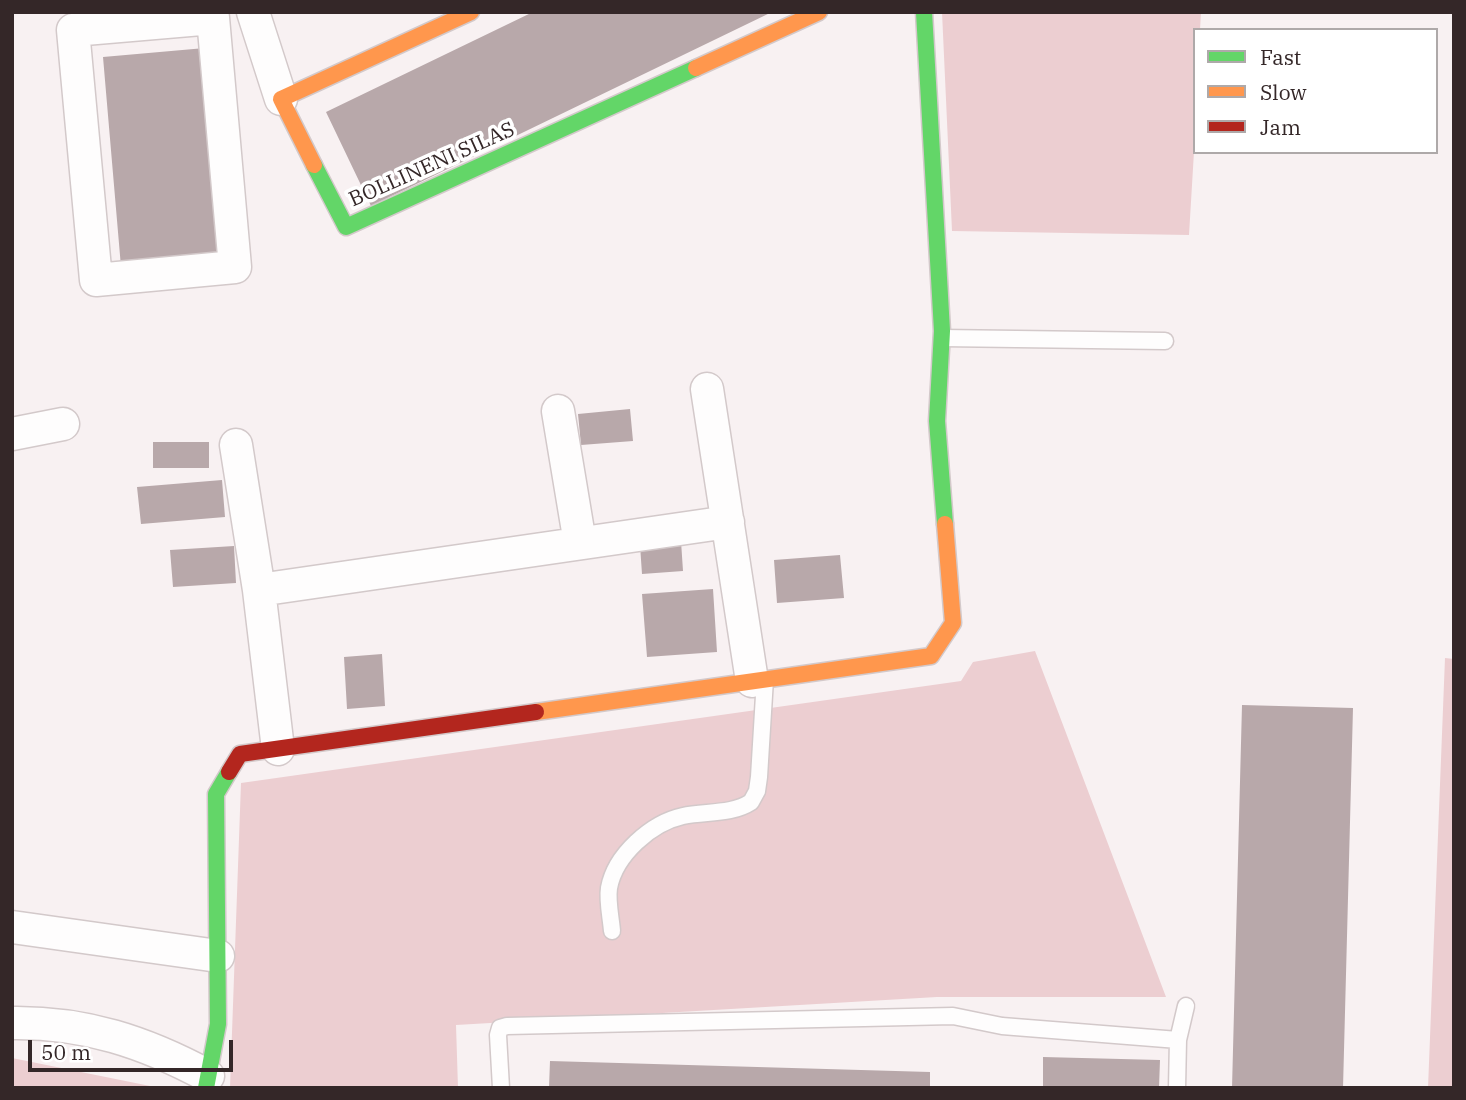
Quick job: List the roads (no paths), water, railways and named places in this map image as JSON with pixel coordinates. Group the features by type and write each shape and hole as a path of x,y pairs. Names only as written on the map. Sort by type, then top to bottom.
{"street":[{"path":"253,12 281,99 471,12"},
{"name":"BOLLINENI SILAS","path":"281,99 346,227 819,12"},
{"path":"12,1023 40,1022 106,1032 167,1054 207,1082 218,1024 216,794 240,754 931,656 953,622 937,421 942,338 924,12"},
{"path":"212,15 235,267 96,280 73,30 212,15"},
{"path":"707,389 728,522 758,680"},
{"path":"558,411 580,543"},
{"path":"12,434 63,424"},
{"path":"236,445 259,590 278,748"},
{"path":"259,590 728,522"},
{"path":"12,927 218,956"}],"lane":[{"path":"942,338 1164,341"},
{"path":"612,931 609,889 619,863 645,833 658,825 682,817 733,810 751,803 757,791 759,777 758,680"},
{"path":"1177,1088 1178,1040 1185,1020 1186,1006"},
{"path":"501,1088 498,1035 500,1028 507,1026 953,1016 1002,1026 1178,1040"}]}
